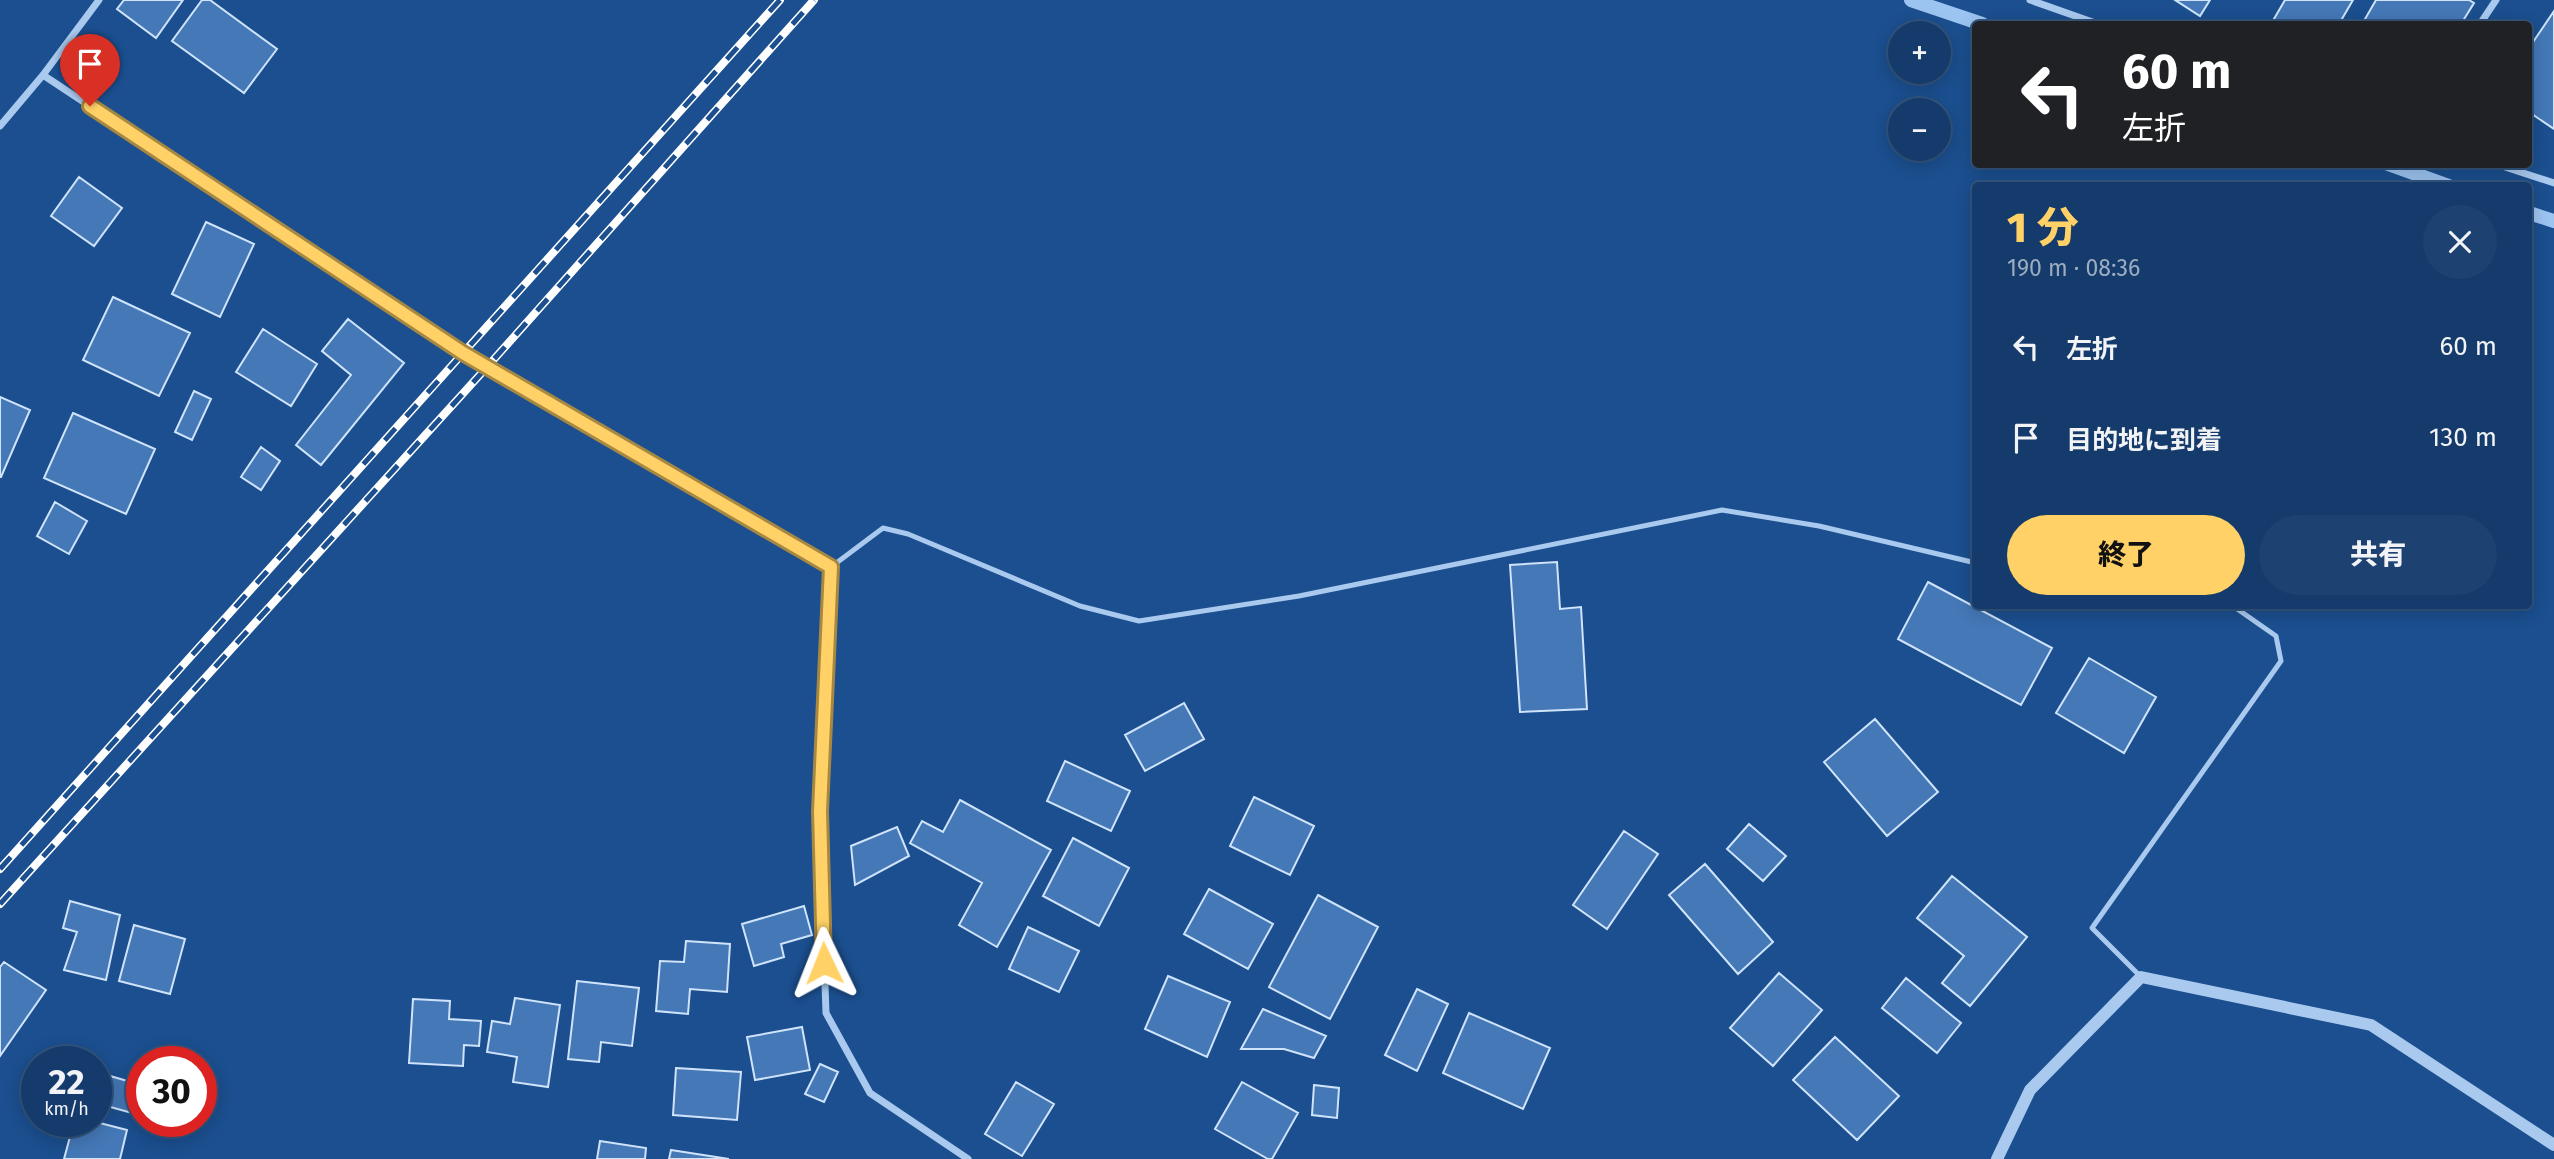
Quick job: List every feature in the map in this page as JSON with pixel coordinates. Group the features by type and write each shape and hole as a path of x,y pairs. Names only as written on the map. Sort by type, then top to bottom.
{"street":[{"path":"0,126 43,75 99,0"},
{"path":"2030,0 2089,21"},
{"path":"2054,9 2059,0"},
{"path":"2482,21 2496,0"},
{"path":"43,75 463,353 831,567 820,811 826,1013 870,1093 968,1159"},
{"path":"2508,168 2554,183"},
{"path":"1997,1159 2030,1090 2141,977 2371,1025 2554,1145"}],"lane":[{"path":"831,567 883,527 908,534 1080,606 1139,621 1299,596 1722,510 1819,526 1972,562"},
{"path":"2141,977 2092,928 2281,661 2276,636 2237,609"}],"building":[{"path":"124,0 183,0 156,38 117,9"},
{"path":"202,0 210,0 277,49 244,93 172,41"},
{"path":"2175,0 2210,0 2200,16"},
{"path":"2285,0 2353,0 2341,21 2273,21"},
{"path":"2376,0 2469,0 2474,3 2463,21 2365,19"},
{"path":"2554,11 2554,129 2532,114 2532,44"},
{"path":"79,177 122,208 94,246 51,216"},
{"path":"206,222 254,244 220,317 172,294"},
{"path":"113,297 190,333 159,396 83,360"},
{"path":"348,319 404,363 321,465 296,445 351,375 322,351"},
{"path":"263,329 317,364 291,406 236,372"},
{"path":"194,391 211,399 192,440 175,432"},
{"path":"0,397 30,410 1,477 0,477"},
{"path":"73,413 155,449 126,514 44,478"},
{"path":"261,447 280,461 261,490 241,477"},
{"path":"55,502 87,521 69,554 37,536"},
{"path":"1557,562 1560,609 1581,607 1587,709 1520,712 1510,565"},
{"path":"1928,582 1972,605 1972,609 1979,609 2052,648 2021,705 1898,639"},
{"path":"2089,658 2156,697 2124,753 2056,713"},
{"path":"1184,703 1204,739 1145,771 1125,735"},
{"path":"1875,719 1938,792 1887,836 1824,762"},
{"path":"1065,761 1130,791 1111,831 1047,801"},
{"path":"1254,797 1314,826 1290,875 1230,846"},
{"path":"960,800 1051,850 997,947 959,925 982,883 910,843 922,821 943,832"},
{"path":"1749,824 1786,856 1763,881 1727,849"},
{"path":"897,827 909,856 855,885 851,846"},
{"path":"1624,831 1658,854 1607,929 1573,905"},
{"path":"1073,838 1129,868 1099,926 1043,896"},
{"path":"1705,864 1773,942 1738,974 1669,895"},
{"path":"1952,876 2027,937 1970,1006 1942,983 1964,956 1917,918"},
{"path":"1209,889 1273,924 1248,969 1184,934"},
{"path":"1318,895 1378,927 1330,1019 1269,987"},
{"path":"70,901 120,915 106,980 64,970 77,932 63,928"},
{"path":"804,906 812,935 781,944 784,957 754,966 742,924"},
{"path":"134,925 185,939 170,994 119,981"},
{"path":"1028,927 1079,951 1059,992 1009,969"},
{"path":"686,941 730,944 727,992 690,989 688,1014 656,1011 660,961 684,962"},
{"path":"4,962 46,990 0,1056 0,967"},
{"path":"1779,973 1822,1010 1773,1066 1730,1028"},
{"path":"1168,976 1230,1002 1207,1057 1145,1029"},
{"path":"1906,978 1961,1023 1937,1053 1882,1008"},
{"path":"577,981 639,988 632,1046 601,1042 599,1062 568,1059"},
{"path":"1417,989 1448,1004 1417,1071 1385,1055"},
{"path":"515,998 560,1005 548,1087 513,1082 517,1057 487,1052 492,1021 510,1024"},
{"path":"413,999 450,1001 449,1019 481,1021 479,1046 464,1045 463,1066 409,1063"},
{"path":"1263,1009 1326,1036 1314,1058 1284,1049 1241,1049"},
{"path":"1469,1013 1550,1048 1523,1109 1443,1073"},
{"path":"802,1027 810,1070 755,1080 747,1037"},
{"path":"1835,1037 1899,1096 1857,1140 1793,1080"},
{"path":"820,1064 838,1072 824,1102 805,1094"},
{"path":"676,1068 741,1072 737,1120 673,1115"},
{"path":"112,1077 126,1081 126,1111 112,1107"},
{"path":"1016,1082 1054,1104 1022,1156 985,1134"},
{"path":"1242,1082 1298,1113 1272,1159 1215,1129"},
{"path":"1314,1085 1339,1088 1337,1118 1312,1115"},
{"path":"112,1126 126,1130 120,1159 64,1159 70,1137 112,1137"},
{"path":"600,1141 646,1148 645,1159 597,1159"},
{"path":"671,1150 729,1159 669,1159"}],"waterway":[{"path":"1911,0 1973,21"},
{"path":"2399,168 2438,182"},
{"path":"2532,214 2554,221"}],"railway":[{"path":"0,869 780,0"},
{"path":"0,904 487,367 814,0"}],"route":[{"path":"90,106 463,353 831,567 820,811 824,963"}]}
